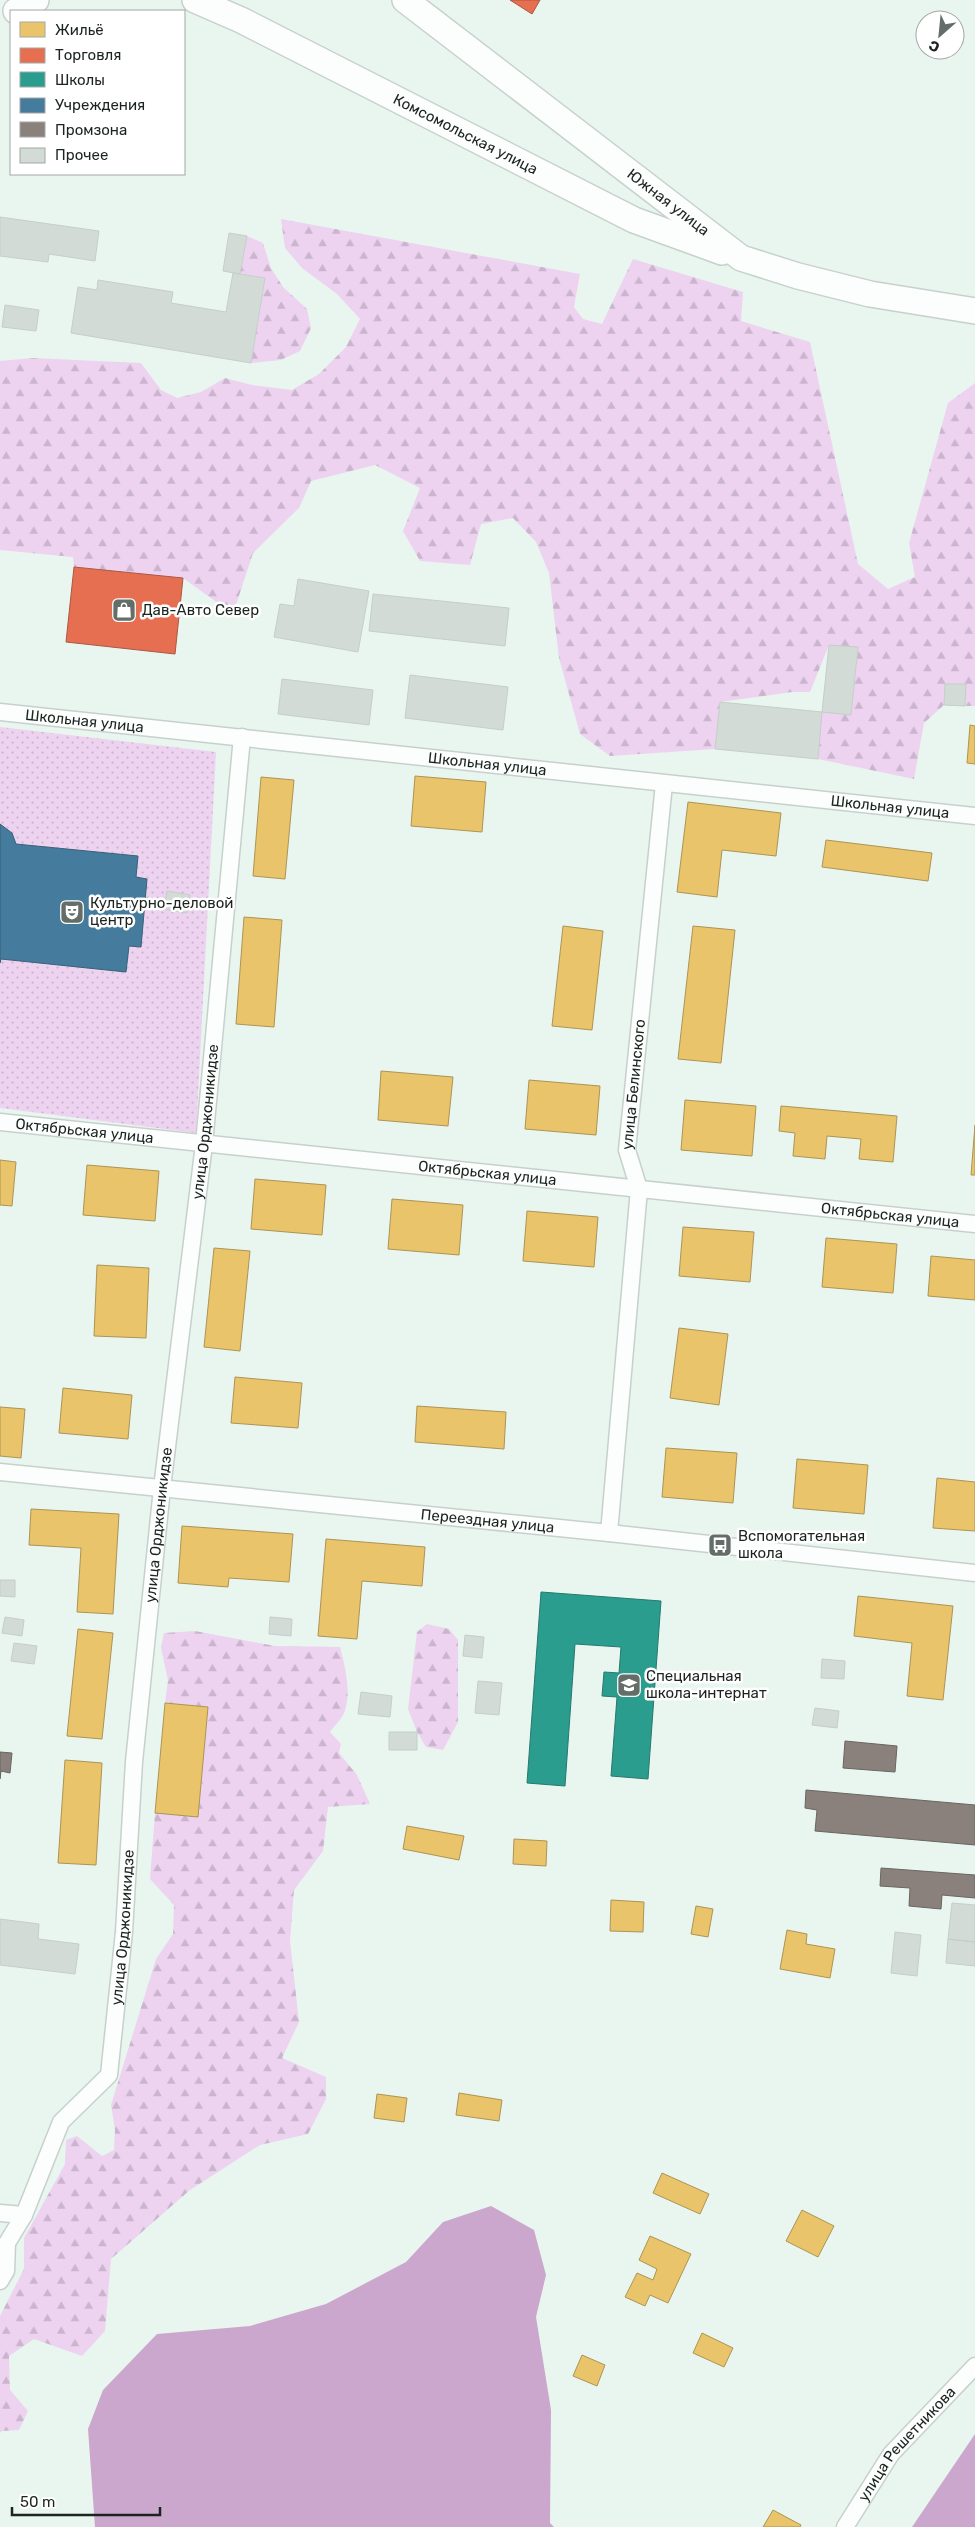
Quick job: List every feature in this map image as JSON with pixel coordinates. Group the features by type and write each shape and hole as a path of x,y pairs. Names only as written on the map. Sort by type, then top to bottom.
{"main road":[{"path":"18,10 36,0"},
{"name":"Комсомольская улица","path":"196,0 250,24 634,220 741,258"},
{"name":"Южная улица","path":"405,0 741,258 798,276 870,294 975,311"}],"street":[{"name":"Школьная улица","path":"0,712 975,816"},
{"name":"улица Орджоникидзе","path":"0,2281 6,2271 8,2244 24,2214 60,2122 109,2075 124,1932 134,1762 162,1488 204,1144 242,737"},
{"name":"улица Белинского","path":"609,1533 640,1189 627,1150 664,784"},
{"name":"Октябрьская улица","path":"0,1122 975,1224"},
{"name":"Переездная улица","path":"0,1472 609,1533 975,1573"},
{"path":"0,2213 24,2214"},
{"name":"улица Решетникова","path":"845,2527 891,2454 975,2366"}],"green space":[{"path":"281,219 580,274 574,307 583,319 602,324 633,259 743,292 741,321 810,342 858,564 888,589 915,577 909,543 948,403 975,383 975,706 965,706 966,684 945,684 944,705 924,723 914,779 818,759 822,712 851,714 858,648 829,645 810,692 792,692 720,702 715,749 610,756 580,734 559,658 549,573 536,542 513,518 481,524 470,565 420,561 403,531 420,488 375,465 311,481 299,508 253,553 233,614 183,578 74,567 73,557 0,550 0,361 33,358 141,363 161,390 177,398 201,392 225,378 252,385 292,390 319,374 346,347 360,319 337,294 302,268 285,248"},
{"path":"247,236 263,243 271,268 283,287 307,309 311,328 300,351 281,360 251,363 265,278 240,274"},
{"path":"0,727 216,752 196,1133 0,1108"},
{"path":"427,1624 449,1629 458,1640 458,1722 443,1750 426,1747 417,1732 408,1709 417,1632"},
{"path":"195,1631 275,1646 340,1647 348,1689 343,1716 330,1732 341,1744 339,1753 357,1775 370,1804 328,1807 323,1851 294,1890 290,1941 299,2022 282,2058 326,2077 326,2099 308,2134 260,2145 190,2190 111,2259 105,2331 82,2356 34,2339 9,2356 10,2390 28,2411 19,2430 2,2431 0,2433 0,2316 24,2269 24,2238 65,2164 66,2140 77,2136 102,2156 114,2150 115,2130 111,2105 156,1959 173,1934 174,1905 150,1879 155,1813 198,1817 208,1708 165,1703 168,1680 161,1648 164,1633"}],"shaded area":[{"path":"491,2206 534,2230 546,2275 536,2317 551,2410 550,2523 554,2527 95,2527 88,2429 103,2390 157,2334 250,2326 326,2304 406,2262 443,2222"},
{"path":"975,2434 975,2527 912,2527"}],"building: Жильё":[{"path":"970,725 975,726 975,764 967,763"},
{"path":"415,776 486,782 482,832 411,826"},
{"path":"261,777 294,780 285,879 253,876"},
{"path":"688,802 781,813 776,856 722,850 717,897 677,892"},
{"path":"826,840 932,853 928,881 822,867"},
{"path":"244,917 282,920 274,1027 236,1024"},
{"path":"563,926 603,931 592,1030 552,1026"},
{"path":"693,926 735,930 721,1063 678,1059"},
{"path":"381,1071 453,1077 448,1126 378,1120"},
{"path":"529,1080 600,1086 596,1135 525,1129"},
{"path":"685,1100 756,1106 752,1156 681,1150"},
{"path":"781,1106 897,1116 893,1162 859,1159 861,1139 827,1136 825,1159 793,1156 795,1133 779,1131"},
{"path":"975,1125 975,1175 971,1175"},
{"path":"0,1160 16,1162 12,1206 0,1205"},
{"path":"87,1165 159,1171 155,1221 83,1215"},
{"path":"255,1179 326,1185 322,1235 251,1229"},
{"path":"392,1199 463,1205 459,1255 388,1249"},
{"path":"527,1211 598,1217 594,1267 523,1261"},
{"path":"683,1227 754,1232 750,1282 679,1276"},
{"path":"826,1238 897,1244 893,1293 822,1287"},
{"path":"214,1248 250,1251 240,1351 204,1347"},
{"path":"931,1256 975,1260 975,1300 928,1296"},
{"path":"97,1265 149,1268 146,1338 94,1336"},
{"path":"679,1328 728,1334 719,1405 670,1398"},
{"path":"235,1377 302,1383 298,1428 231,1423"},
{"path":"63,1388 132,1395 128,1439 59,1433"},
{"path":"417,1406 506,1412 504,1449 415,1442"},
{"path":"0,1407 25,1409 21,1458 0,1456"},
{"path":"666,1448 737,1453 733,1503 662,1497"},
{"path":"797,1459 868,1465 864,1514 793,1508"},
{"path":"937,1478 975,1482 975,1531 933,1528"},
{"path":"31,1509 119,1514 113,1614 77,1612 81,1548 29,1545"},
{"path":"182,1526 293,1534 289,1582 229,1578 228,1587 178,1583"},
{"path":"326,1539 425,1547 422,1586 362,1581 357,1639 318,1636"},
{"path":"858,1596 953,1606 943,1700 907,1696 912,1643 854,1636"},
{"path":"78,1629 113,1633 102,1739 67,1736"},
{"path":"165,1703 208,1707 198,1817 155,1813"},
{"path":"65,1760 102,1763 96,1865 58,1863"},
{"path":"407,1826 464,1836 459,1860 403,1849"},
{"path":"514,1839 547,1841 546,1866 513,1864"},
{"path":"611,1900 644,1902 643,1932 610,1931"},
{"path":"696,1906 713,1909 708,1937 691,1934"},
{"path":"787,1930 807,1934 806,1944 835,1949 830,1978 780,1969"},
{"path":"459,2093 502,2100 499,2121 456,2115"},
{"path":"377,2094 407,2098 404,2122 374,2118"},
{"path":"662,2173 709,2194 700,2214 653,2193"},
{"path":"802,2210 834,2226 818,2257 786,2241"},
{"path":"650,2236 691,2254 668,2303 650,2295 645,2306 625,2297 637,2273 653,2280 657,2269 639,2260"},
{"path":"702,2333 733,2348 724,2367 693,2353"},
{"path":"582,2355 605,2365 597,2386 573,2376"},
{"path":"773,2510 801,2525 800,2527 763,2527"}],"building: Торговля":[{"path":"510,0 540,0 532,14"},
{"name":"Дав-Авто Север","path":"74,567 183,578 175,654 66,642"}],"building: Школы":[{"name":"Специальная школа-интернат","path":"541,1592 661,1601 648,1779 611,1776 617,1697 602,1696 604,1672 619,1673 621,1647 575,1644 565,1786 527,1783"}],"building: Учреждения":[{"name":"Культурно-деловой центр","path":"0,824 12,833 16,844 138,856 136,877 147,879 141,947 129,946 126,972 1,959 0,963"}],"building: Промзона":[{"path":"845,1741 897,1746 895,1772 843,1768"},
{"path":"0,1752 12,1753 10,1773 1,1771 0,1779"},
{"path":"806,1790 975,1805 975,1845 815,1831 817,1810 805,1808"},
{"path":"881,1868 975,1875 975,1898 942,1895 941,1909 909,1906 910,1888 880,1886"}],"building: Прочее":[{"path":"0,217 99,231 95,261 49,254 48,262 0,256"},
{"path":"229,233 247,236 240,274 223,271"},
{"path":"233,273 265,278 251,363 71,333 78,287 97,290 98,280 173,292 171,303 226,312"},
{"path":"5,305 39,310 36,331 2,327"},
{"path":"298,579 369,591 358,652 274,637 280,604 294,606"},
{"path":"373,594 509,608 505,646 369,631"},
{"path":"829,645 858,647 851,715 822,712"},
{"path":"410,675 508,687 503,730 405,718"},
{"path":"282,679 373,690 369,725 278,714"},
{"path":"945,684 966,684 965,706 944,705"},
{"path":"720,702 822,712 818,759 715,749"},
{"path":"167,891 190,895 187,913 164,909"},
{"path":"0,1580 15,1580 15,1597 0,1596"},
{"path":"5,1617 24,1620 22,1636 2,1633"},
{"path":"270,1617 292,1619 291,1636 269,1634"},
{"path":"465,1635 484,1637 482,1658 463,1656"},
{"path":"14,1643 37,1646 34,1664 11,1661"},
{"path":"822,1659 845,1661 844,1679 821,1678"},
{"path":"478,1681 502,1683 499,1715 475,1713"},
{"path":"361,1692 392,1696 390,1717 358,1714"},
{"path":"815,1708 839,1711 837,1728 812,1725"},
{"path":"389,1732 417,1732 417,1750 389,1750"},
{"path":"952,1903 975,1905 975,1942 948,1939"},
{"path":"0,1919 39,1924 38,1939 79,1944 75,1974 0,1965"},
{"path":"895,1932 921,1935 917,1976 891,1973"},
{"path":"948,1939 975,1942 975,1966 946,1963"}],"place":[{"name":"Дав-Авто Север","path":"124,610"},
{"name":"Культурно-деловой центр","path":"72,912"},
{"name":"Вспомогательная школа","path":"720,1545"},
{"name":"Специальная школа-интернат","path":"629,1685"}]}
